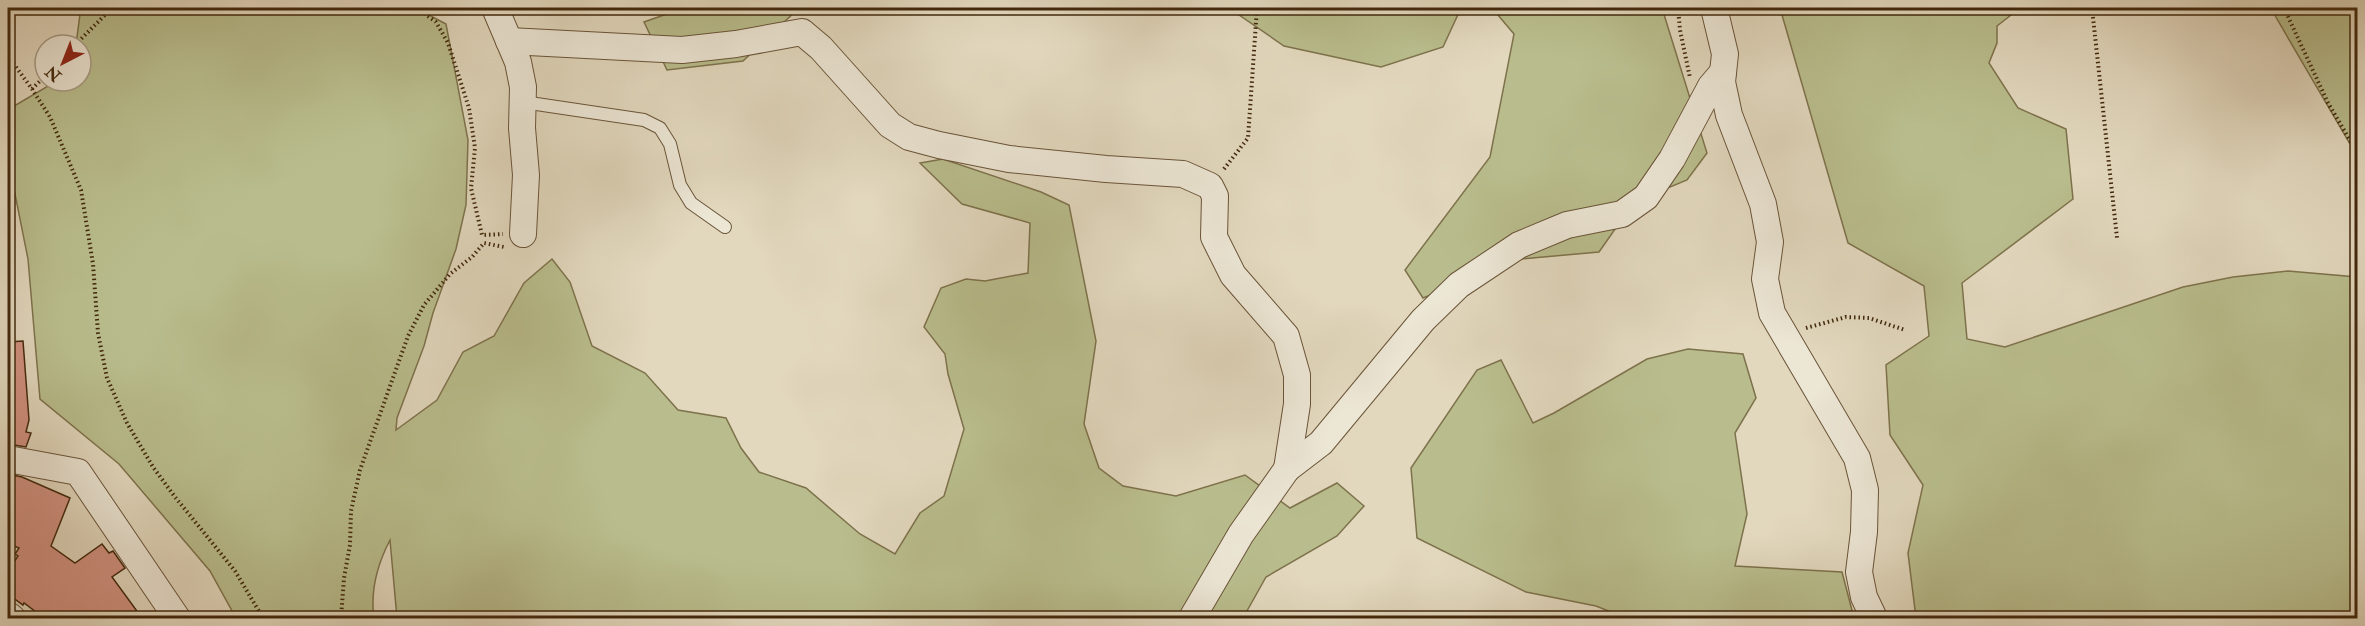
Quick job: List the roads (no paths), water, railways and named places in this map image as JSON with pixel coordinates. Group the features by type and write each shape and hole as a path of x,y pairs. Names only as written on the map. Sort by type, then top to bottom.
{"street":[{"path":"495,8 518,62 523,87 522,128 526,174 523,234"},
{"path":"1714,8 1725,54 1722,82 1729,115 1763,204 1770,242 1765,279 1772,313 1857,458 1865,490 1864,532 1859,572 1864,597 1874,618"},
{"path":"509,41 682,50 736,44 802,32 821,48 890,125 909,137 1010,159 1106,170 1183,174 1210,186 1215,196 1214,237 1233,275 1286,336 1294,365 1297,404 1287,469"},
{"path":"1192,618 1241,534 1287,469 1321,442 1423,320 1459,285 1519,245 1568,225 1622,214 1646,197 1672,159 1711,86 1723,72"},
{"path":"8,459 78,472 177,618"},
{"path":"8,615 12,618"}],"lane":[{"path":"523,102 644,120 660,128 670,144 680,185 691,203 725,227"}]}
